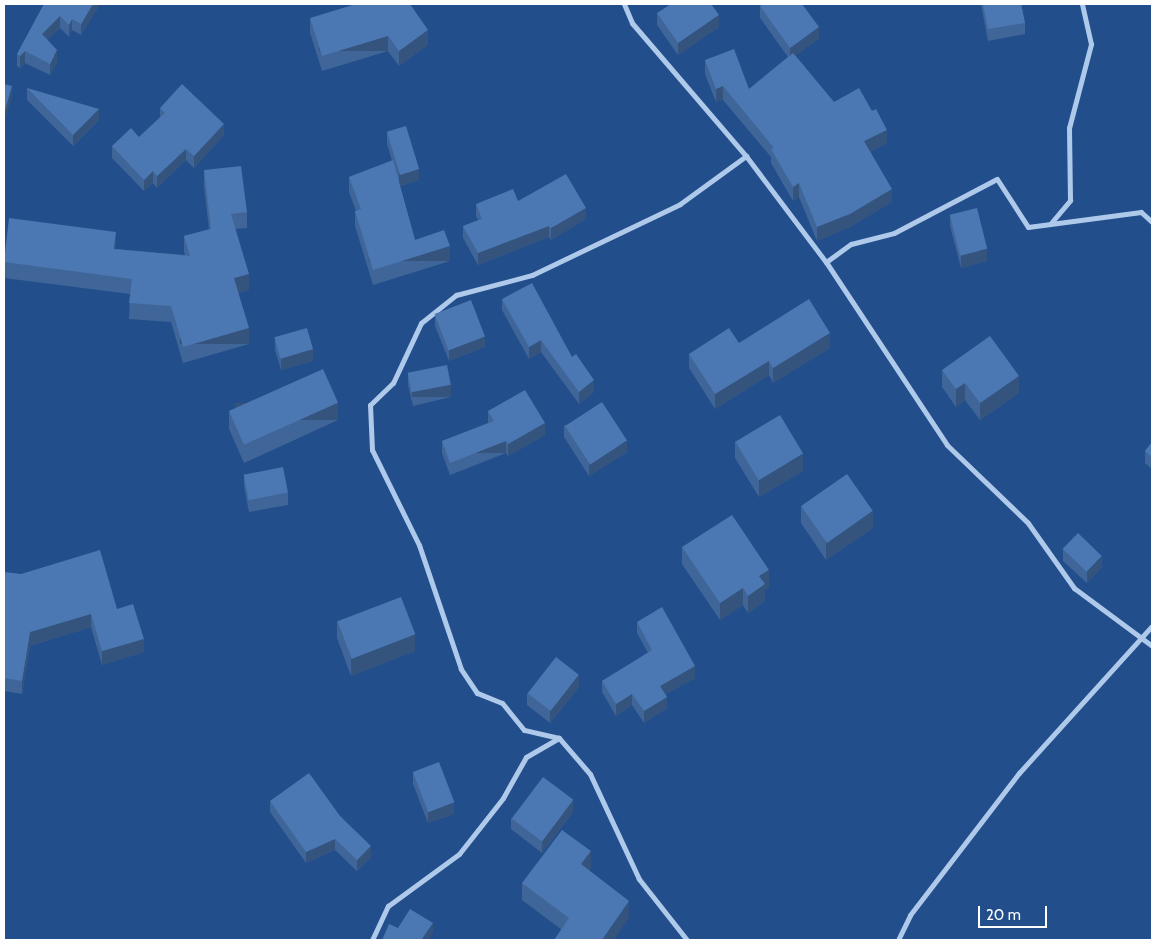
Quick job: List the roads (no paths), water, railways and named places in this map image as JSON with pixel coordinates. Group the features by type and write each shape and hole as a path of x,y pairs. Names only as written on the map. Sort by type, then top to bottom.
{"street":[{"path":"624,4 632,23 746,156 826,262 947,445 1028,523 1074,588 1138,638 1152,646"},
{"path":"1051,222 1070,200 1069,128 1091,44 1082,4"},
{"path":"687,940 639,879 590,774 559,738 524,730 502,703 477,693 461,668 419,545 372,450 370,405 392,384 421,323 456,295 532,275 680,204 746,156"},
{"path":"826,262 851,244 894,233 997,179 1028,227 1051,222 1141,212 1152,222"},
{"path":"898,940 910,915 1019,773 1138,638 1152,626"},
{"path":"372,940 388,906 459,854 503,798 526,757 559,738"}]}
